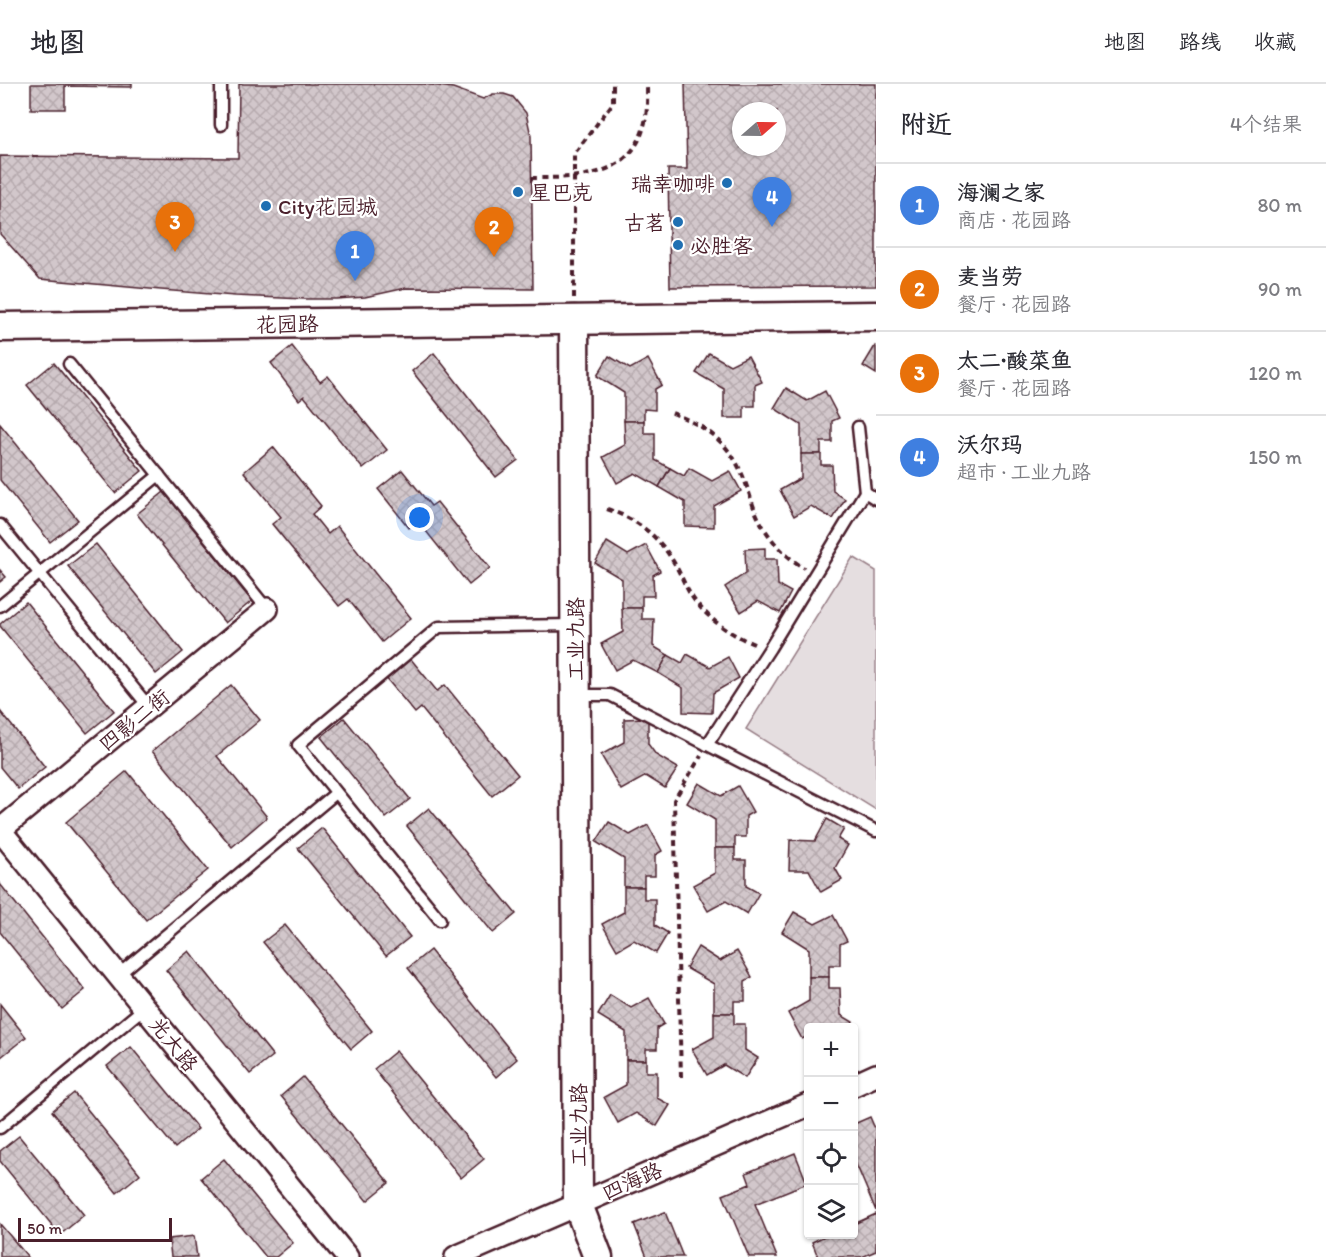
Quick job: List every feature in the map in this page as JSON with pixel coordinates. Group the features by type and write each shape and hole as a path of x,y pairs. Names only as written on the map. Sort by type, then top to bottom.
{"street":[{"path":"574,320 876,316"},
{"name":"花园路","path":"0,327 574,320"},
{"name":"工业九路","path":"574,320 578,1205 598,1257"},
{"name":"四影二街","path":"0,830 267,609"},
{"name":"光大路","path":"0,830 347,1257"},
{"path":"858,1083 876,1075"},
{"name":"四海路","path":"456,1257 804,1106"}],"lane":[{"path":"221,84 221,125"},
{"path":"69,364 267,609"},
{"path":"707,745 866,492 858,427"},
{"path":"0,606 159,475"},
{"path":"866,492 876,499"},
{"path":"0,525 149,707"},
{"path":"440,920 298,745 439,627 575,625"},
{"path":"575,694 610,695 876,831"},
{"path":"118,975 336,793"},
{"path":"0,1128 144,1008"}],"path":[{"path":"574,320 574,154 613,102 613,84"},
{"path":"531,178 580,177 603,171 618,163 638,142 644,126 647,84"},
{"path":"672,413 702,426 726,447 736,460 759,520 768,534 789,557 801,567 815,574"},
{"path":"607,509 637,522 662,544 693,598 714,621 740,639 770,648"},
{"path":"681,1077 674,800 707,745"}],"shaded area":[{"path":"853,557 876,571 876,810 746,729"}],"building":[{"path":"31,84 132,84 132,87 65,86 65,109 31,109"},
{"name":"City花园城","path":"239,84 424,84 453,88 483,99 493,94 513,97 526,113 531,136 533,289 406,288 365,297 305,299 235,296 40,279 0,234 0,156 238,158"},
{"path":"685,84 876,84 876,286 670,287 668,169 687,169"},
{"path":"292,346 320,382 328,376 387,450 363,469 304,396 299,400 271,363"},
{"path":"876,347 876,374 863,366"},
{"path":"434,353 518,460 496,477 412,371"},
{"path":"709,353 730,365 748,356 762,382 755,385 755,406 744,406 744,418 724,418 724,389 696,373"},
{"path":"609,356 630,369 648,359 662,385 655,389 655,410 644,409 644,421 624,421 624,393 597,376"},
{"path":"54,363 142,471 115,493 27,385"},
{"path":"786,388 807,401 825,391 839,418 832,421 832,442 821,442 821,454 801,454 801,425 774,408"},
{"path":"624,421 644,421 644,433 655,433 655,460 670,468 659,487 635,473 617,483 603,457 625,445"},
{"path":"0,424 78,520 50,542 0,480"},
{"path":"273,447 321,506 312,514 328,534 337,526 411,618 382,642 348,599 339,606 272,524 281,517 244,472"},
{"path":"801,454 821,454 821,465 832,465 833,491 845,499 833,519 811,506 794,516 780,490 801,478"},
{"path":"670,468 684,476 689,468 712,481 730,471 741,491 714,506 714,527 685,526 685,502 659,487"},
{"path":"402,470 431,506 437,502 490,568 469,585 418,521 409,528 378,489"},
{"path":"164,492 252,601 225,623 137,514"},
{"path":"607,542 628,555 646,545 660,571 653,575 654,596 642,596 642,608 622,608 622,579 595,563"},
{"path":"96,544 183,652 156,674 68,566"},
{"path":"765,548 765,559 777,559 778,585 791,592 780,613 758,601 741,612 725,587 746,573 745,549"},
{"path":"0,570 6,577 0,582"},
{"path":"26,602 114,711 87,733 0,626"},
{"path":"622,608 642,608 642,619 654,619 653,646 668,655 658,673 633,660 615,670 601,644 623,632"},
{"path":"687,654 710,667 728,657 739,678 713,693 712,713 683,712 683,688 658,673 668,655 682,663"},
{"path":"410,658 437,691 445,685 518,775 492,796 421,708 415,713 386,678"},
{"path":"231,685 260,720 217,756 267,817 232,847 152,751"},
{"path":"0,711 45,767 18,789 0,767"},
{"path":"344,718 410,799 386,818 321,737"},
{"path":"648,718 648,744 656,755 678,768 665,788 646,776 621,790 601,755 624,742 624,719"},
{"path":"127,771 208,870 146,920 66,822"},
{"path":"699,783 721,796 738,786 753,812 746,816 746,837 735,837 735,848 715,848 715,820 687,803"},
{"path":"429,808 516,914 493,933 407,826"},
{"path":"827,819 844,829 838,839 848,845 835,868 842,880 821,892 809,870 789,870 790,840 815,841"},
{"path":"609,822 630,835 648,825 662,851 655,855 655,876 644,876 644,887 624,887 624,859 596,842"},
{"path":"322,828 410,937 386,956 298,848"},
{"path":"715,848 735,848 735,860 746,860 746,886 759,893 747,914 726,901 708,911 693,885 715,873"},
{"path":"0,884 85,990 62,1009 0,932"},
{"path":"624,887 644,887 644,899 655,899 655,925 668,933 656,953 634,940 617,950 602,924 624,912"},
{"path":"794,912 815,924 833,915 847,941 840,944 840,965 829,965 829,977 809,977 809,949 782,932"},
{"path":"285,925 372,1031 351,1049 263,942"},
{"path":"698,947 720,961 737,951 752,977 745,981 745,1001 734,1001 734,1013 714,1013 714,984 686,968"},
{"path":"430,950 517,1059 496,1077 408,968"},
{"path":"189,951 273,1056 250,1074 166,970"},
{"path":"809,977 829,977 829,988 840,988 841,1015 853,1022 804,1023 804,1038 802,1039 788,1013 809,1001"},
{"path":"610,995 631,1008 649,998 664,1024 657,1028 657,1049 646,1049 646,1060 626,1060 626,1032 598,1015"},
{"path":"0,1004 26,1037 1,1057 0,1056"},
{"path":"714,1013 734,1013 734,1024 745,1024 745,1050 758,1058 745,1078 724,1065 707,1075 692,1049 714,1037"},
{"path":"131,1047 198,1129 175,1148 107,1066"},
{"path":"396,1051 484,1159 461,1178 374,1069"},
{"path":"626,1060 646,1060 646,1072 657,1072 657,1098 670,1105 657,1126 636,1113 618,1123 604,1097 626,1085"},
{"path":"303,1077 389,1183 367,1201 281,1096"},
{"path":"74,1093 140,1174 117,1193 52,1111"},
{"path":"870,1117 876,1131 876,1211 858,1168 858,1122"},
{"path":"19,1136 84,1215 60,1235 0,1161 0,1151"},
{"path":"795,1153 804,1176 804,1184 755,1204 777,1257 749,1257 723,1195 750,1184 746,1173"},
{"path":"224,1159 293,1243 276,1257 266,1257 201,1178"},
{"path":"665,1212 683,1257 647,1257 634,1224"},
{"path":"876,1214 876,1251 862,1257 818,1257 812,1242 818,1239 858,1239 858,1222"},
{"path":"0,1224 28,1257 0,1257"},
{"path":"194,1236 197,1257 171,1257 169,1239"}],"place":[{"name":"瑞幸咖啡","path":"727,183"},
{"name":"星巴克","path":"518,192"},
{"name":"City花园城","path":"266,206"},
{"name":"古茗","path":"678,222"},
{"name":"沃尔玛","path":"772,227"},
{"name":"必胜客","path":"678,245"},
{"name":"太二·酸菜鱼","path":"175,252"},
{"name":"麦当劳","path":"494,257"},
{"name":"海澜之家","path":"355,281"}]}
